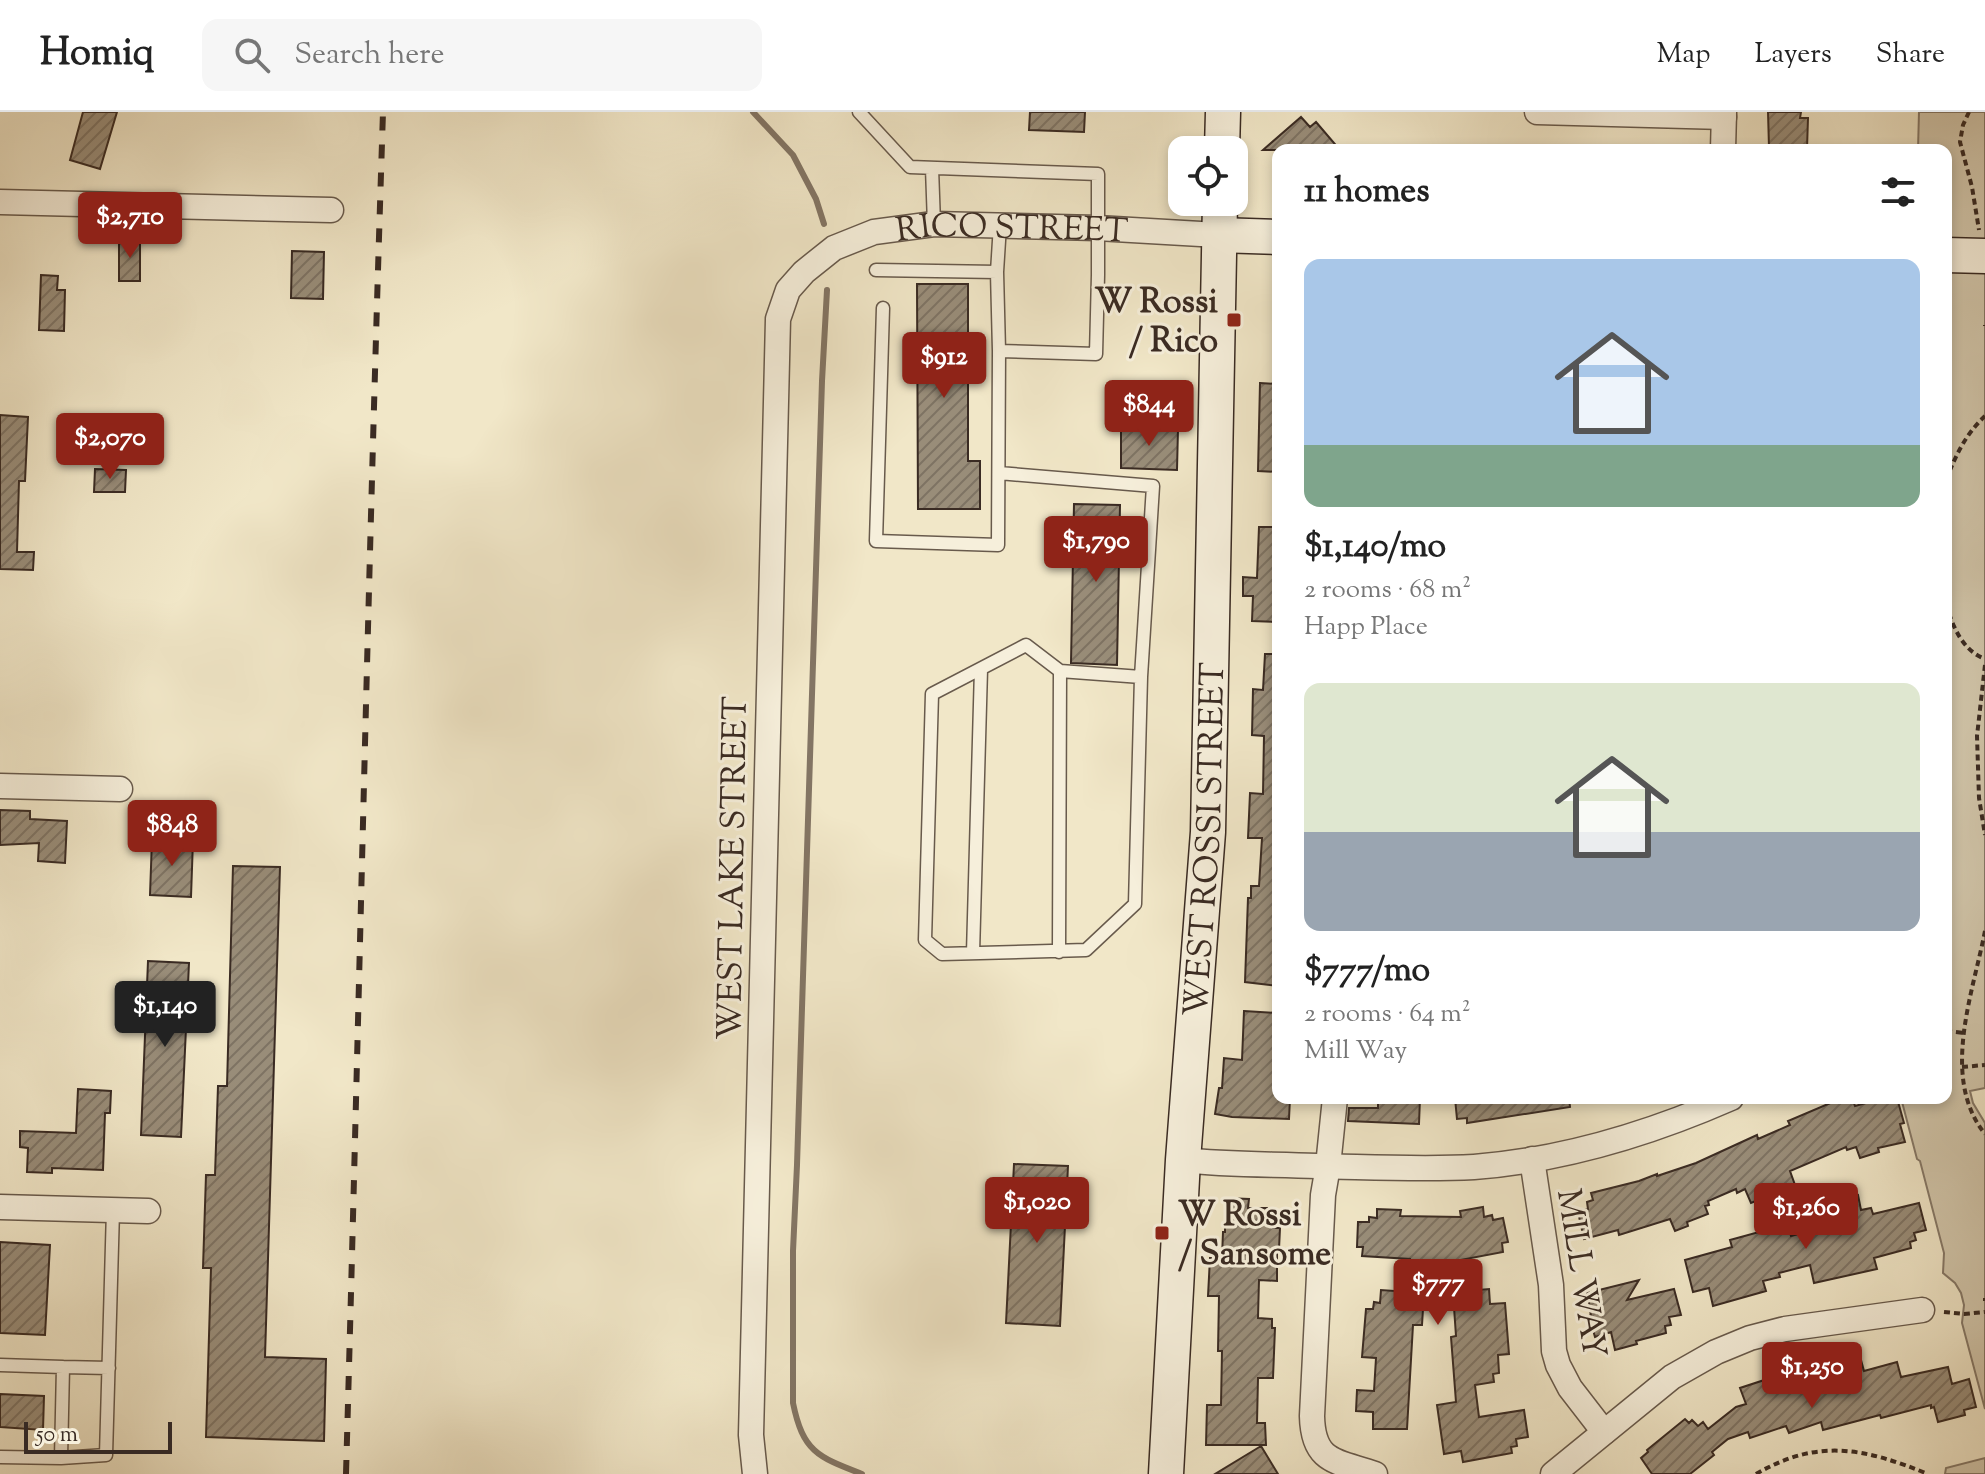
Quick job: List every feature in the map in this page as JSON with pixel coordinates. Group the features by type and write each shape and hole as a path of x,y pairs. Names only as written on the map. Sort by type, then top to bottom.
{"main road":[{"path":"1222,136 1223,112"},
{"name":"RICO STREET","path":"1219,218 1272,235"},
{"name":"WEST ROSSI STREET","path":"1166,1474 1183,1160 1208,832 1219,218"},
{"path":"1952,255 1984,256"}],"street":[{"path":"1537,112 1724,114 1723,144"},
{"path":"0,202 331,210"},
{"name":"RICO STREET","path":"804,272 834,248 874,232 934,224 1097,228 1219,218"},
{"name":"WEST LAKE STREET","path":"755,1474 751,1435 778,319 788,290 804,272"},
{"path":"0,786 120,789"},
{"path":"1334,1104 1323,1195 1312,1434 1319,1449 1331,1460 1375,1474"},
{"path":"1183,1160 1328,1166 1476,1166 1532,1159 1622,1140 1717,1104"},
{"name":"MILL WAY","path":"1532,1159 1551,1285 1554,1351 1570,1388 1604,1432"},
{"path":"0,1207 148,1211"},
{"path":"1553,1474 1672,1377 1699,1360 1741,1342 1785,1329 1922,1310"}],"lane":[{"path":"859,112 910,167 1098,174 1096,354 999,351"},
{"path":"932,168 934,224"},
{"path":"883,308 876,541 998,545 997,272 1000,225"},
{"path":"876,270 997,272"},
{"path":"999,473 1153,486 1141,677 1135,904 1086,950 942,954 925,940 932,694 1026,645 1060,671 1141,677"},
{"path":"973,953 981,669"},
{"path":"1059,952 1060,671"},
{"path":"0,1457 106,1455 113,1210"},
{"path":"0,1365 109,1368"},
{"path":"61,1458 63,1367"}],"path":[{"path":"1969,112 1960,142 1984,256"},
{"path":"1952,466 1960,447 1985,416"},
{"path":"1952,623 1968,649 1985,659"},
{"path":"1985,665 1977,736 1979,798 1985,835"},
{"path":"1985,931 1968,1007 1962,1067 1969,1107 1985,1134"},
{"path":"1952,1032 1964,1033"},
{"path":"1962,1067 1985,1065"},
{"path":"1922,1310 1964,1314 1985,1312"},
{"path":"1756,1474 1771,1465 1803,1454 1842,1450 1884,1457 1928,1474"}],"shaded area":[{"path":"1919,112 1985,112 1985,1088 1970,1091 1985,1123 1985,1409 1962,1323 1964,1305 1961,1293 1943,1273 1944,1253 1903,1104 1952,1104 1952,144 1918,144"},
{"path":"1985,1458 1985,1474 1945,1474 1946,1468"}],"building":[{"path":"83,112 117,112 100,169 70,160"},
{"path":"1030,112 1085,112 1084,132 1029,130"},
{"path":"1768,112 1801,112 1800,118 1808,118 1807,144 1769,144"},
{"path":"1301,117 1310,127 1316,122 1335,144 1272,144 1272,150 1263,150"},
{"path":"119,239 140,239 140,281 119,281"},
{"path":"292,251 324,252 323,299 291,298"},
{"path":"41,275 58,276 57,290 65,290 64,331 39,330"},
{"path":"917,284 968,284 968,461 980,461 980,509 918,509"},
{"path":"1260,383 1272,384 1272,472 1258,471"},
{"path":"0,415 28,417 25,481 19,481 17,552 34,552 33,570 0,569"},
{"path":"1121,427 1178,429 1177,470 1121,468"},
{"path":"95,469 126,470 125,492 94,492"},
{"path":"1074,504 1120,505 1117,665 1071,663"},
{"path":"1259,527 1272,527 1272,622 1252,621 1253,596 1243,596 1243,577 1257,578"},
{"path":"1265,654 1272,654 1272,985 1245,982 1248,898 1251,898 1251,886 1259,886 1262,838 1248,838 1250,793 1263,794 1264,736 1252,735 1253,689 1263,690"},
{"path":"0,810 30,811 30,819 67,821 65,863 38,861 39,843 0,845"},
{"path":"152,839 193,840 191,897 150,895"},
{"path":"233,866 280,867 265,1357 326,1359 324,1441 206,1437 211,1268 203,1268 206,1175 215,1175 218,1086 227,1086"},
{"path":"148,961 189,963 181,1137 141,1135"},
{"path":"1244,1011 1272,1013 1272,1104 1290,1104 1289,1119 1215,1114 1219,1088 1222,1088 1224,1058 1242,1060"},
{"path":"78,1089 111,1091 110,1113 105,1113 103,1170 52,1168 52,1173 27,1172 28,1148 20,1147 20,1131 76,1133"},
{"path":"1378,1104 1420,1104 1419,1124 1348,1121 1349,1108 1378,1108"},
{"path":"1456,1104 1570,1104 1570,1107 1467,1123 1467,1118 1457,1119"},
{"path":"1828,1104 1899,1104 1905,1142 1878,1148 1879,1152 1860,1158 1856,1147 1847,1150 1846,1147 1790,1171 1795,1185 1751,1203 1745,1189 1737,1193 1736,1189 1708,1201 1709,1205 1705,1206 1708,1214 1687,1222 1688,1226 1675,1231 1670,1219 1619,1235 1618,1230 1584,1239 1578,1212 1588,1209 1587,1202 1593,1200 1591,1193 1696,1163 1757,1135 1758,1139 1790,1125 1788,1121"},
{"path":"1014,1164 1068,1166 1060,1326 1006,1323"},
{"path":"1858,1195 1861,1210 1871,1208 1873,1214 1919,1203 1926,1230 1914,1233 1916,1240 1910,1242 1911,1248 1874,1258 1877,1269 1814,1283 1810,1265 1779,1273 1780,1277 1763,1281 1766,1291 1713,1306 1709,1288 1693,1292 1685,1260 1732,1247 1730,1240 1788,1224 1791,1236 1832,1225 1831,1219 1841,1217 1836,1200"},
{"path":"1225,1198 1249,1199 1248,1208 1267,1208 1267,1219 1273,1220 1273,1228 1280,1228 1277,1281 1259,1280 1258,1318 1272,1319 1272,1328 1275,1328 1273,1378 1258,1378 1257,1423 1265,1423 1266,1445 1206,1445 1207,1405 1221,1405 1219,1296 1208,1296 1210,1258 1222,1258"},
{"path":"1483,1207 1484,1217 1492,1215 1493,1220 1503,1218 1508,1242 1502,1243 1503,1252 1455,1261 1455,1292 1489,1289 1490,1304 1505,1303 1509,1354 1498,1355 1499,1373 1493,1374 1494,1382 1475,1385 1479,1417 1524,1410 1528,1437 1516,1439 1517,1446 1511,1447 1512,1453 1463,1462 1461,1451 1444,1454 1437,1405 1456,1402 1451,1337 1456,1336 1453,1293 1424,1293 1422,1325 1413,1325 1407,1429 1373,1429 1373,1412 1356,1411 1357,1390 1374,1391 1376,1358 1362,1357 1366,1309 1373,1309 1374,1302 1380,1303 1381,1290 1409,1292 1410,1259 1362,1256 1363,1247 1357,1247 1358,1222 1369,1222 1369,1217 1377,1218 1377,1209 1401,1210 1400,1216 1461,1217 1460,1211"},
{"path":"0,1242 50,1245 45,1335 0,1333"},
{"path":"1639,1280 1627,1300 1674,1289 1681,1315 1669,1317 1671,1325 1665,1326 1666,1333 1615,1350 1611,1332 1595,1337 1587,1293"},
{"path":"1861,1360 1864,1371 1897,1362 1901,1377 1948,1367 1952,1384 1969,1379 1976,1407 1964,1410 1965,1415 1938,1422 1931,1405 1823,1430 1821,1422 1789,1433 1786,1426 1750,1438 1748,1432 1728,1439 1690,1474 1652,1474 1641,1458 1685,1419 1689,1423 1692,1420 1698,1426 1703,1422 1708,1429 1736,1407 1746,1404 1740,1388 1792,1371 1797,1388 1843,1375 1841,1365"},
{"path":"0,1394 44,1396 43,1430 0,1427"},
{"path":"1261,1446 1278,1474 1215,1474"}],"waterway":[{"path":"753,112 793,155 816,199 824,224"},
{"path":"827,290 793,1251 793,1403 808,1443 823,1457 862,1474"}],"railway":[{"path":"346,1474 383,112"}],"place":[{"name":"W Rossi / Rico","path":"1234,320"},
{"name":"W Rossi / Sansome","path":"1162,1233"}]}
